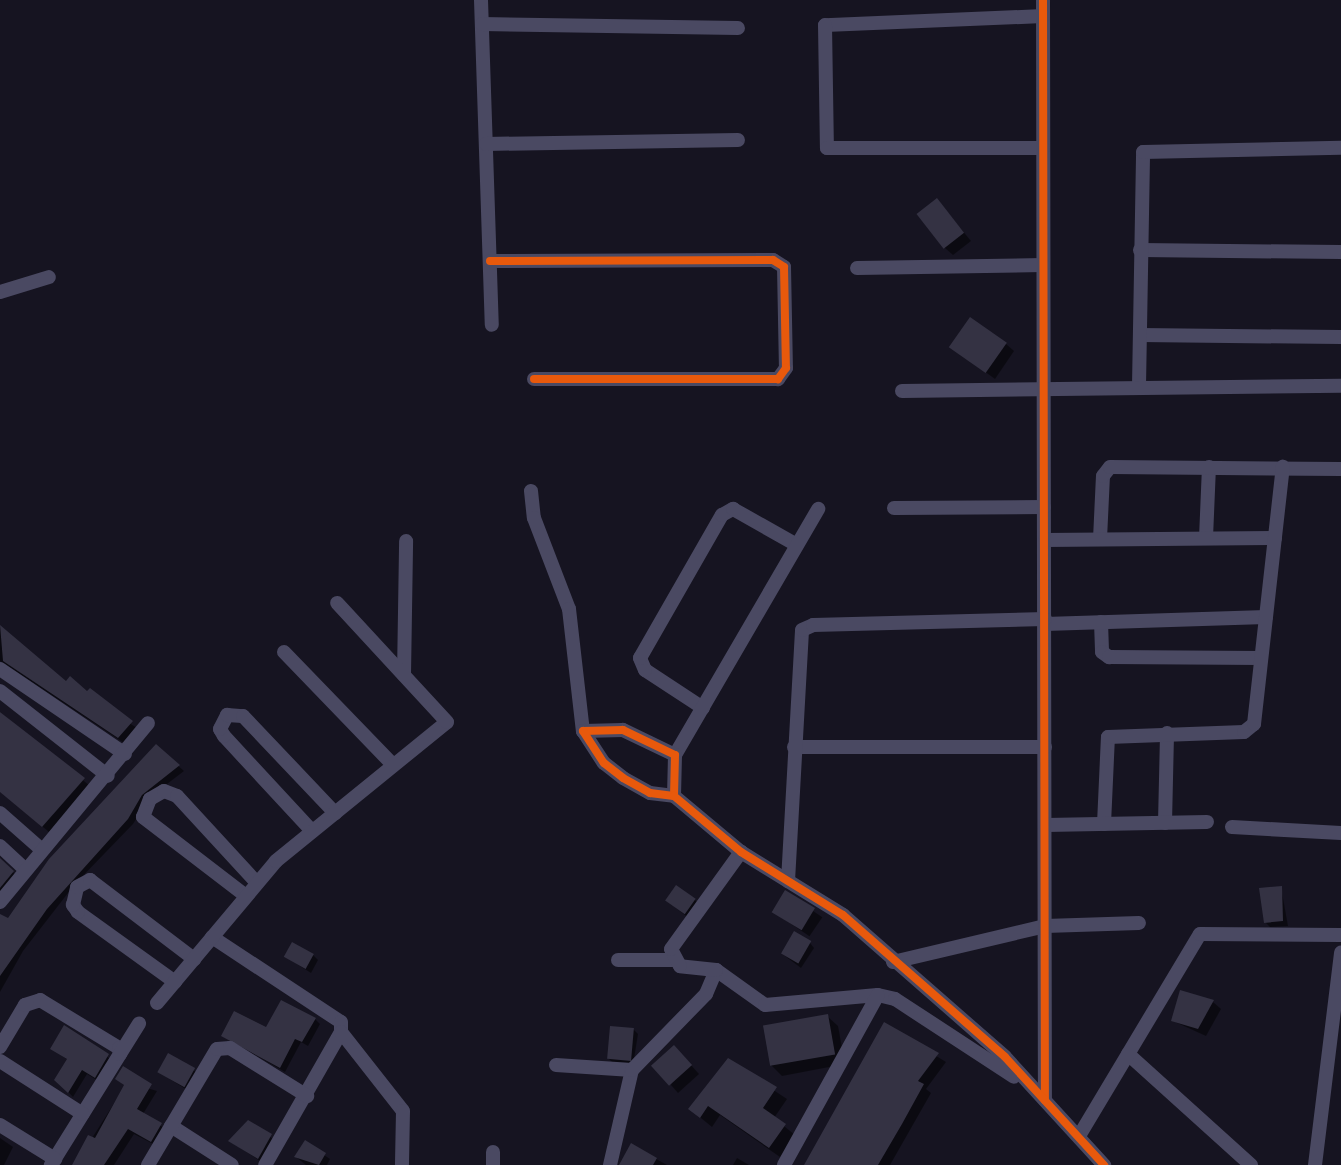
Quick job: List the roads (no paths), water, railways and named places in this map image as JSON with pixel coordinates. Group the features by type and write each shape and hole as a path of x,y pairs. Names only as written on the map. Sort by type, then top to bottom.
{"street":[{"path":"481,0 492,325"},
{"path":"1043,0 1043,265 1046,386 1044,507 1046,540 1046,1100"},
{"path":"1043,16 825,25 827,148 1043,147"},
{"path":"482,24 738,28"},
{"path":"486,144 738,140"},
{"path":"1139,386 1141,156 1148,148 1341,148"},
{"path":"1140,250 1341,252"},
{"path":"490,261 773,260 784,267 786,369 778,379 534,379"},
{"path":"857,268 1043,265"},
{"path":"0,292 49,277"},
{"path":"1140,334 1341,337"},
{"path":"902,392 1046,386 1341,386"},
{"path":"1104,824 1108,737 1250,729 1261,658 1283,466"},
{"path":"1100,539 1103,476 1110,467 1283,466 1341,469"},
{"path":"1206,538 1209,467"},
{"path":"531,491 534,518 569,609 583,731 604,763 623,778 650,793 674,796 741,852 843,915 893,962 1005,1057 1104,1165"},
{"path":"894,508 1044,507"},
{"path":"702,708 645,669 640,658 710,535 729,508 797,545"},
{"path":"674,796 675,755 818,508"},
{"path":"1046,540 1275,538"},
{"path":"405,675 406,541"},
{"path":"157,1003 257,883 312,831 447,722 337,603"},
{"path":"788,881 800,636 807,626 1266,617"},
{"path":"1101,622 1102,652 1109,657 1261,658"},
{"path":"284,652 393,765"},
{"path":"0,669 125,754"},
{"path":"0,691 108,776"},
{"path":"312,831 224,736 220,729 227,715 243,716 334,813"},
{"path":"0,902 25,869 108,776 148,723"},
{"path":"583,731 623,730 675,755"},
{"path":"1165,823 1167,733"},
{"path":"794,747 1045,747"},
{"path":"246,896 143,817 150,799 164,791 177,796 257,883"},
{"path":"0,813 42,850"},
{"path":"1046,825 1207,822"},
{"path":"1232,827 1341,833"},
{"path":"0,846 25,869"},
{"path":"674,960 671,949 741,852"},
{"path":"175,982 78,912 73,905 77,886 90,880 194,959"},
{"path":"893,962 1046,926 1139,922"},
{"path":"1078,1136 1200,934 1341,935"},
{"path":"212,937 341,1022 341,1032 307,1096 265,1165"},
{"path":"1316,1165 1341,953"},
{"path":"618,960 674,960 716,970 765,1005 878,995 908,1003 1014,1077"},
{"path":"610,1165 632,1070 706,994 716,970"},
{"path":"784,1165 878,995"},
{"path":"0,1047 25,1005 40,1000 119,1048 120,1054"},
{"path":"0,1125 53,1162 139,1023"},
{"path":"341,1032 403,1111 402,1165"},
{"path":"148,1165 217,1049 230,1048 307,1096"},
{"path":"1128,1053 1251,1165"},
{"path":"0,1061 83,1114"},
{"path":"556,1065 632,1070"},
{"path":"171,1126 232,1165"}]}
